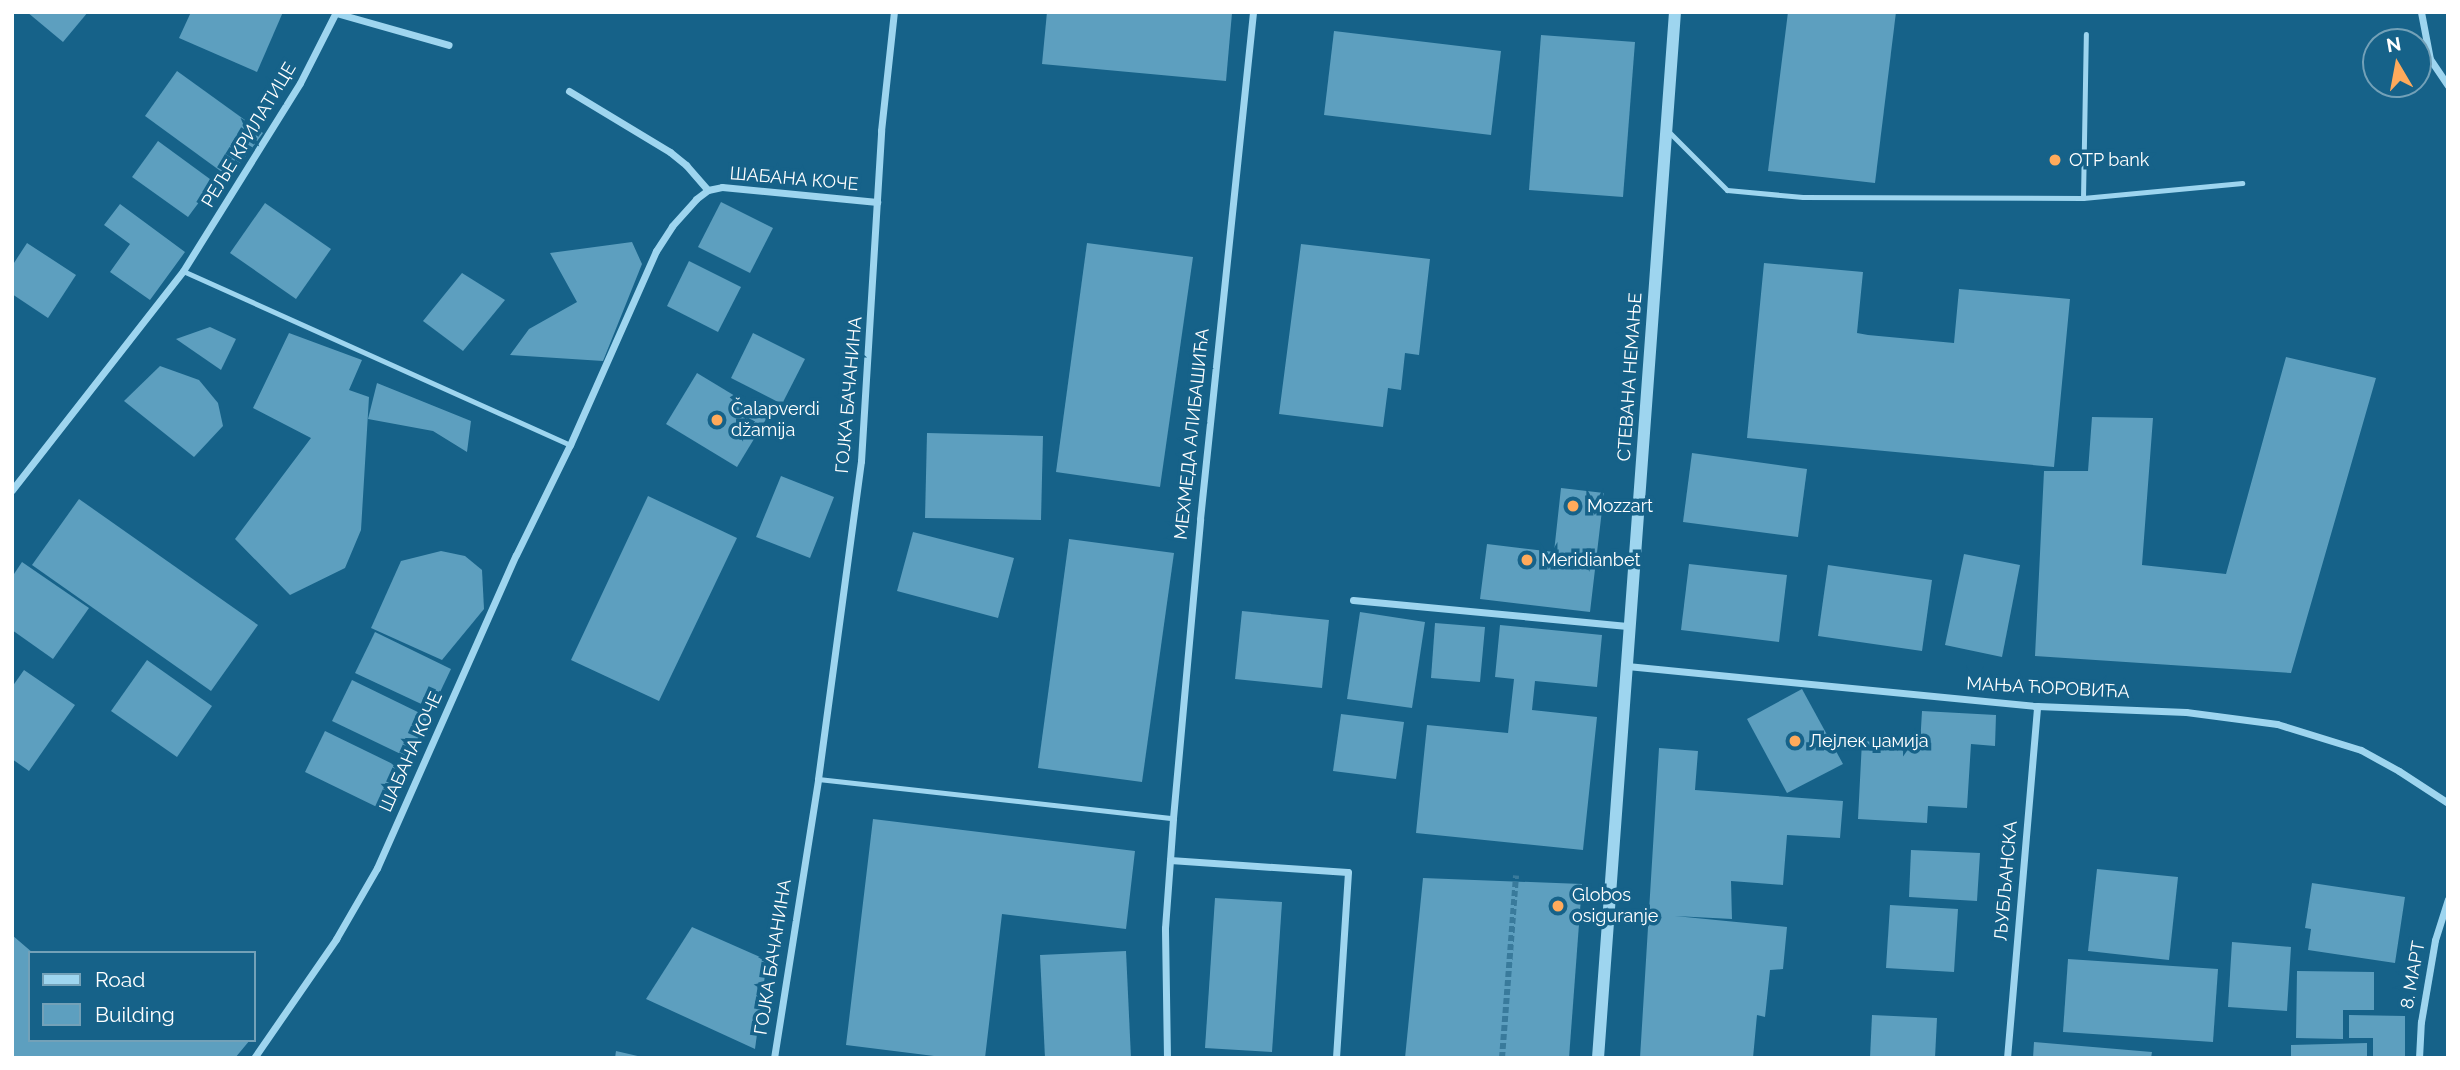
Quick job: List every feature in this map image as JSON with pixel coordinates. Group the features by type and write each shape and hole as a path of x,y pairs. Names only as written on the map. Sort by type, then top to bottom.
{"street":[{"name":"РЕЉЕ КРИЛАТИЦЕ","path":"12,490 183,271 300,83 336,12 449,45"},
{"name":"ГОЈКА БАЧАНИНА","path":"774,1058 818,779 861,461 881,131 894,12"},
{"name":"МЕХМЕДА АЛИБАШИЋА","path":"1167,1058 1165,928 1173,818 1201,505 1253,12"},
{"name":"СТЕВАНА НЕМАЊЕ","path":"1598,1058 1675,12"},
{"path":"2421,12 2430,59 2448,86"},
{"name":"ШАБАНА КОЧЕ","path":"569,91 670,152 686,165 708,190"},
{"name":"ШАБАНА КОЧЕ","path":"254,1058 336,939 377,868 516,555 570,445 656,251 673,226 708,190 738,187 877,202"},
{"path":"1353,600 1630,626"},
{"name":"МАЊА ЋОРОВИЋА","path":"1627,667 2038,706 2186,712 2277,724 2361,750 2448,803"},
{"name":"ЉУБЉАНСКА","path":"2007,1058 2038,706"},
{"path":"1170,860 1348,872 1336,1058"},
{"name":"8. МАРТ","path":"2419,1058 2421,1021 2435,940 2448,899"}],"lane":[{"path":"2083,198 2086,34"},
{"path":"1668,131 1727,190 1803,197 2083,198 2242,183"},
{"path":"183,271 570,445"},
{"path":"818,779 1173,818"}],"building":[{"path":"27,12 88,12 63,42"},
{"path":"191,12 283,12 257,72 179,38"},
{"path":"1047,12 1232,13 1226,81 1042,64"},
{"path":"1788,12 1896,12 1875,183 1768,171"},
{"path":"1334,31 1501,51 1491,135 1324,115"},
{"path":"1541,35 1635,42 1623,197 1529,190"},
{"path":"177,71 263,133 230,178 145,116"},
{"path":"158,141 214,182 188,217 132,177"},
{"path":"721,202 773,228 750,273 698,247"},
{"path":"265,203 331,249 296,299 230,253"},
{"path":"120,204 185,252 150,300 110,272 130,244 104,225"},
{"path":"632,242 642,264 603,361 510,355 529,329 577,302 550,253"},
{"path":"27,243 76,275 48,318 12,294 12,266"},
{"path":"1087,243 1193,257 1160,487 1056,472"},
{"path":"1301,244 1430,259 1419,355 1405,353 1401,390 1388,388 1383,427 1279,414"},
{"path":"689,261 741,287 718,332 667,306"},
{"path":"1764,263 1863,272 1857,333 1868,335 1954,343 1959,289 2070,299 2054,467 1747,438"},
{"path":"462,273 505,300 463,351 423,321"},
{"path":"210,327 236,339 221,370 176,339"},
{"path":"289,333 362,360 349,390 369,397 361,530 345,568 290,595 235,539 311,438 253,408"},
{"path":"753,333 805,359 782,404 731,378"},
{"path":"2286,357 2376,378 2291,673 2035,656 2044,471 2088,471 2092,417 2153,418 2142,565 2226,574"},
{"path":"160,366 199,380 218,403 223,426 194,457 124,401"},
{"name":"Čalapverdi džamija","path":"697,373 768,416 737,467 666,424"},
{"path":"377,383 471,421 467,452 433,431 368,419"},
{"path":"927,433 1043,436 1041,520 925,518"},
{"path":"1692,453 1807,469 1798,537 1683,522"},
{"path":"781,476 834,497 810,558 756,537"},
{"path":"1561,488 1604,493 1590,612 1480,599 1487,544 1554,552"},
{"path":"648,496 737,538 659,701 571,660"},
{"path":"79,499 258,625 211,691 32,565"},
{"path":"913,532 1014,558 998,618 897,591"},
{"path":"1069,539 1174,553 1142,782 1038,768"},
{"path":"441,551 465,556 482,570 484,609 442,660 371,628 401,561"},
{"path":"1964,554 2020,565 2002,657 1945,645"},
{"path":"22,562 89,608 53,659 12,630 12,577"},
{"path":"1689,564 1787,575 1779,642 1681,630"},
{"path":"1828,565 1932,580 1922,651 1818,636"},
{"path":"1242,611 1329,620 1322,688 1235,679"},
{"path":"1360,612 1425,622 1412,708 1347,699"},
{"path":"1435,623 1485,627 1480,682 1431,678"},
{"path":"1500,625 1602,635 1597,687 1535,681 1532,710 1597,717 1583,850 1416,833 1427,725 1508,733 1514,679 1495,677"},
{"path":"375,632 451,669 432,709 355,673"},
{"path":"147,660 212,706 177,757 111,711"},
{"path":"24,670 75,705 29,771 12,759 12,687"},
{"path":"352,680 428,717 409,758 332,721"},
{"name":"Лејлек џамија","path":"1802,689 1843,764 1787,793 1747,719"},
{"path":"1922,711 1996,715 1995,746 1971,744 1967,808 1928,806 1927,823 1858,819 1862,741 1920,745"},
{"path":"1341,714 1404,722 1396,779 1333,771"},
{"path":"325,731 401,768 381,809 305,772"},
{"path":"1659,748 1698,751 1695,790 1843,801 1840,838 1787,835 1783,885 1731,881 1732,919 1675,916 1787,927 1783,969 1770,970 1765,1017 1757,1015 1753,1058 1640,1058"},
{"path":"873,819 1135,851 1126,929 1002,914 985,1058 950,1058 846,1045"},
{"path":"1911,850 1980,853 1977,901 1909,897"},
{"path":"2097,869 2178,877 2169,960 2088,951"},
{"path":"1423,878 1582,884 1569,1058 1405,1058"},
{"path":"2312,883 2405,897 2395,963 2308,950 2311,929 2305,928"},
{"path":"1215,898 1282,902 1272,1052 1205,1048"},
{"path":"1890,905 1958,909 1954,972 1886,968"},
{"path":"692,927 767,960 755,1049 646,999"},
{"path":"12,935 31,951 28,951 28,1042 248,1042 235,1058 12,1058"},
{"path":"2232,942 2291,947 2287,1011 2228,1007"},
{"path":"1126,951 1131,1058 1045,1058 1040,955"},
{"path":"2068,959 2218,969 2213,1042 2063,1032"},
{"path":"2297,971 2374,972 2374,1010 2343,1010 2343,1039 2296,1038"},
{"path":"1872,1015 1937,1018 1935,1058 1870,1058"},
{"path":"2349,1015 2405,1016 2405,1058 2373,1058 2373,1038 2349,1038"},
{"path":"2034,1042 2152,1052 2151,1058 2033,1058"},
{"path":"2367,1043 2367,1058 2291,1058 2291,1045"},
{"path":"616,1051 642,1057 642,1058 615,1058"}],"tunnel":[{"path":"1502,1058 1516,876"}],"place":[{"name":"OTP bank","path":"2055,160"},
{"name":"Čalapverdi džamija","path":"717,420"},
{"name":"Mozzart","path":"1573,506"},
{"name":"Meridianbet","path":"1527,560"},
{"name":"Лејлек џамија","path":"1795,741"},
{"name":"Globos osiguranje","path":"1558,906"}]}
